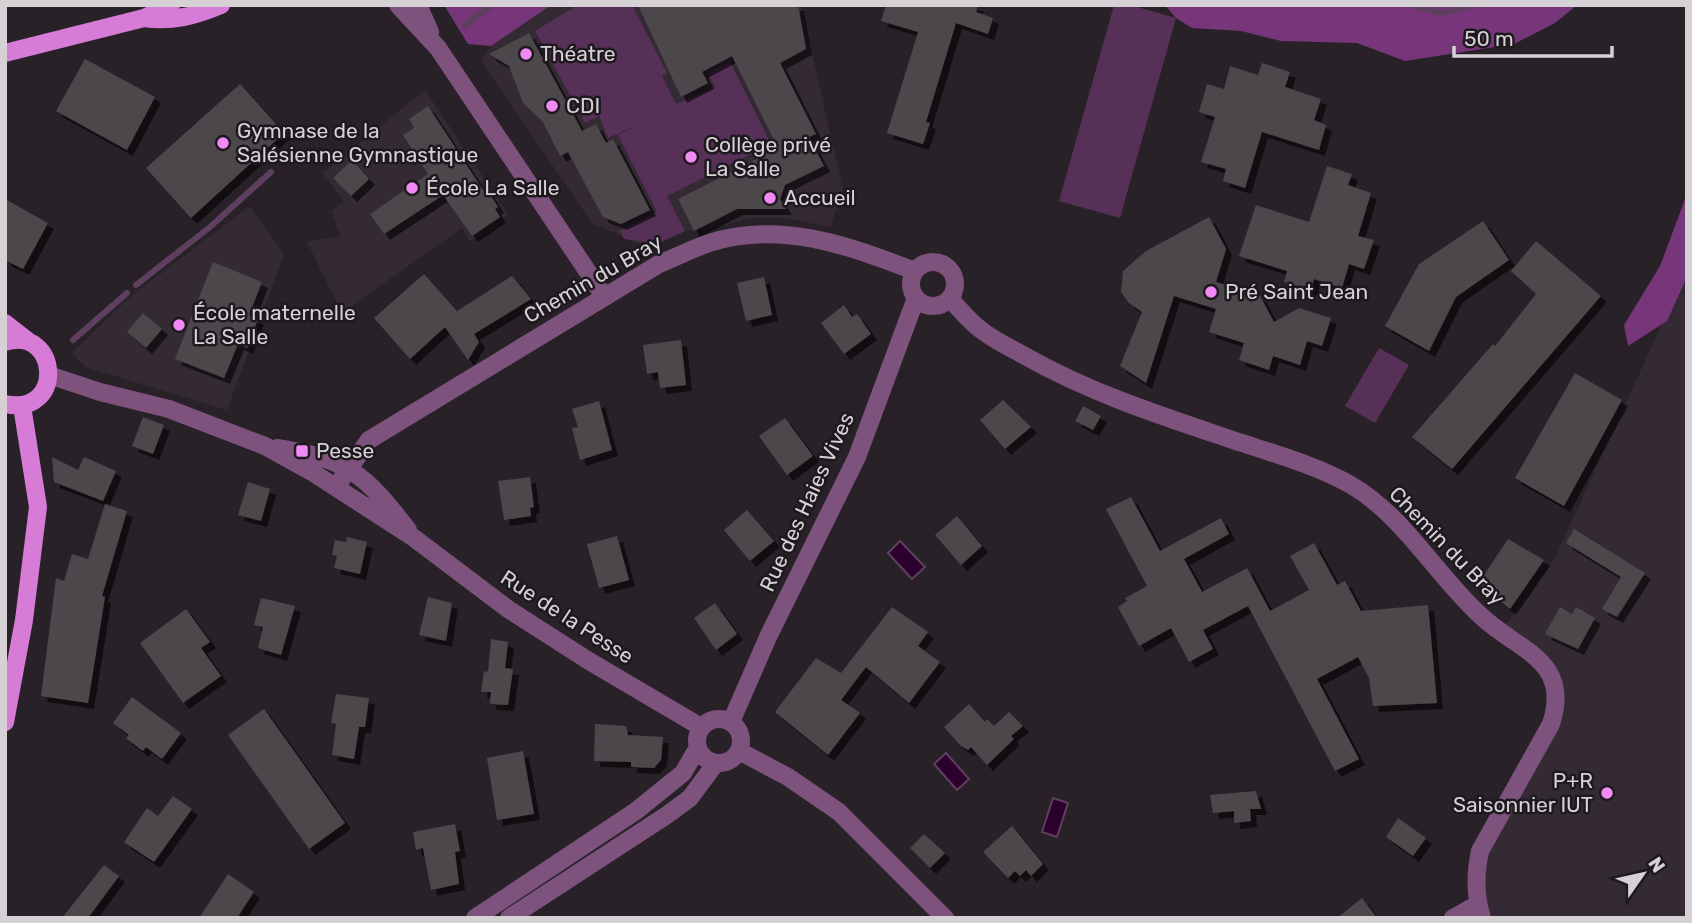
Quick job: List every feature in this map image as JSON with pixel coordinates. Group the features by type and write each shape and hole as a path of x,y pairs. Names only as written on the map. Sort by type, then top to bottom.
{"main road":[{"path":"7,53 144,18 171,5"},
{"path":"144,18 165,21 182,19 221,5"},
{"path":"5,323 41,350 47,361 49,375 45,389 36,400 14,405 38,507 24,620 5,722"},
{"path":"5,342 28,341"}],"street":[{"path":"398,5 438,48"},
{"path":"418,5 438,48 604,296"},
{"name":"Chemin du Bray","path":"336,486 369,440 659,264 711,243 766,234 831,240 915,271"},
{"path":"934,261 947,266 956,285 950,299 933,306 916,298 911,285 915,271 934,261"},
{"name":"Rue des Haies Vives","path":"731,722 768,637 858,457 916,298"},
{"name":"Chemin du Bray","path":"950,299 980,330 1042,366 1101,394 1314,468 1352,486 1384,509 1452,589 1500,634 1532,651 1548,668 1557,706 1551,724 1480,852 1476,867 1480,911"},
{"name":"Rue de la Pesse","path":"49,375 100,392 169,409 265,446 336,486 414,538 508,609 701,727"},
{"name":"Rue de la Pesse","path":"265,446 325,456 350,467 378,491 414,538"},
{"path":"475,918 636,811 683,773 697,749 697,734 701,727 718,718 731,722 741,735 739,751 732,759 716,763 708,761 697,749"},
{"path":"739,751 788,777 839,812 945,918"},
{"path":"509,918 667,815 690,797 716,763"},
{"path":"1453,918 1480,911"}],"shaded area":[{"path":"444,5 551,5 491,46 468,44"},
{"name":"Collège privé La Salle","path":"551,5 801,5 843,190 830,227 784,218 750,218 706,230 685,231 657,244 637,243 592,223 481,61 491,46"},
{"path":"578,5 632,5 667,73 662,76 676,104 715,87 708,73 730,62 771,144 667,196 685,231 657,244 624,239 620,231 657,212 618,135 637,125 608,138 599,116 585,123 535,31"},
{"path":"1114,5 1130,5 1176,18 1120,218 1059,201"},
{"path":"1165,5 1577,5 1555,23 1514,44 1405,61 1357,43 1281,41 1241,31 1192,28 1176,18"},
{"name":"École La Salle","path":"425,90 508,214 470,242 462,228 342,313 307,242 340,236 332,211 344,202 323,173"},
{"path":"1687,194 1687,277 1667,321 1628,346 1624,325 1660,266"},
{"name":"École maternelle La Salle","path":"250,206 284,254 227,410 85,367 72,353 130,297"},
{"path":"1687,269 1687,918 1483,918 1477,865 1551,724 1554,686 1500,633 1555,558"},
{"path":"1379,348 1409,365 1375,423 1345,406"},
{"path":"900,541 925,567 912,579 888,553"},
{"path":"946,753 969,779 957,790 934,764"},
{"path":"1053,798 1068,803 1057,837 1042,832"}],"building":[{"path":"638,5 798,5 806,49 780,63 816,134 809,137 824,166 785,185 780,199 786,209 737,209 694,231 678,199 778,148 732,56 702,72 708,83 681,97"},
{"path":"886,5 978,5 976,12 993,18 988,34 956,23 926,122 930,123 923,144 887,133 918,32 881,21"},
{"path":"529,33 582,131 596,124 606,143 613,139 650,210 621,224 603,217 568,152 560,156 543,122 523,103 509,66 489,54"},
{"path":"85,59 155,97 127,150 56,111"},
{"path":"1262,63 1290,72 1285,87 1321,99 1314,120 1326,125 1319,150 1262,132 1245,188 1223,181 1226,169 1201,162 1215,117 1199,112 1207,84 1224,89 1230,66 1258,75"},
{"name":"Gymnase de la Salésienne Gymnastique","path":"240,84 284,133 191,218 146,168"},
{"path":"428,106 483,190 486,188 498,207 495,209 500,217 472,236 443,195 384,234 370,214 428,174 403,135 414,128 409,119"},
{"path":"352,160 369,179 351,196 333,178"},
{"path":"1327,166 1352,174 1348,185 1371,193 1358,236 1374,240 1364,269 1349,264 1342,288 1314,279 1311,290 1284,282 1287,271 1239,256 1256,205 1309,222"},
{"path":"5,199 48,223 23,269 5,260"},
{"name":"Pré Saint Jean","path":"1209,217 1226,249 1216,282 1260,296 1274,322 1299,308 1331,318 1322,346 1307,341 1300,365 1273,356 1269,370 1239,360 1244,343 1209,332 1216,309 1174,296 1146,383 1120,366 1142,312 1129,303 1121,292 1123,271 1146,251"},
{"path":"1483,221 1509,260 1456,297 1429,351 1385,326 1419,264"},
{"path":"1536,241 1601,296 1452,469 1412,437 1493,344 1495,346 1536,294 1511,271"},
{"path":"213,262 262,282 249,315 258,319 247,348 238,344 224,378 175,359"},
{"path":"424,274 457,311 512,276 531,299 474,334 479,342 468,360 445,327 410,359 374,318"},
{"path":"764,277 772,315 746,321 737,283"},
{"path":"844,305 852,317 857,314 871,334 844,354 821,323"},
{"path":"143,313 162,329 146,348 127,332"},
{"path":"681,340 686,385 660,388 658,372 647,374 643,345"},
{"path":"1575,373 1622,400 1564,506 1515,478"},
{"path":"1003,400 1031,427 1005,449 980,420"},
{"path":"599,401 612,450 580,460 572,428 578,427 572,409"},
{"path":"1083,406 1101,416 1093,430 1075,421"},
{"path":"143,417 164,425 153,454 132,446"},
{"path":"785,418 813,456 787,475 759,436"},
{"path":"52,457 78,470 84,457 116,471 103,501 54,482"},
{"path":"530,477 534,507 530,508 531,516 504,520 498,481"},
{"path":"248,482 270,489 261,521 238,515"},
{"path":"1131,497 1160,551 1221,518 1229,534 1184,559 1202,592 1247,568 1270,611 1309,590 1290,556 1314,543 1337,585 1345,581 1361,611 1428,605 1437,703 1373,706 1369,678 1358,657 1317,679 1359,759 1335,771 1248,606 1203,630 1213,649 1189,662 1171,628 1139,646 1118,607 1127,601 1125,598 1147,586 1106,509"},
{"path":"105,504 127,511 102,596 105,597 88,703 41,696 56,578 64,581 72,554 88,559"},
{"path":"747,510 774,541 750,561 724,530"},
{"path":"957,516 982,546 961,565 935,535"},
{"path":"1574,529 1645,573 1617,617 1602,609 1621,577 1566,543"},
{"path":"617,536 629,580 599,588 587,544"},
{"path":"347,537 367,542 360,574 334,568 337,556 332,555 335,540 346,542"},
{"path":"1508,539 1544,560 1510,609 1478,584"},
{"path":"428,597 452,603 446,641 419,635"},
{"path":"261,598 295,606 281,655 258,648 263,627 254,625"},
{"path":"715,603 737,634 716,650 694,618"},
{"path":"892,607 928,632 918,646 940,662 909,703 866,667 841,700 860,713 828,755 775,712 816,658 841,673"},
{"path":"1560,607 1572,614 1576,607 1595,618 1578,649 1545,634"},
{"path":"186,609 210,642 201,648 221,676 183,703 140,643"},
{"path":"491,639 508,642 505,668 513,669 508,705 490,704 491,692 481,692 484,671 488,672"},
{"path":"336,694 369,698 365,727 359,727 354,759 332,755 336,724 331,723"},
{"path":"132,697 181,733 162,759 146,747 143,751 126,738 129,735 113,723"},
{"path":"969,704 985,722 987,719 994,726 1009,712 1023,726 1011,736 1014,739 987,765 971,747 968,750 960,745 944,727"},
{"path":"264,709 345,823 309,849 228,735"},
{"path":"595,724 626,726 628,735 663,737 661,760 654,768 631,767 631,762 594,761"},
{"path":"523,751 534,814 497,820 487,758"},
{"path":"1256,791 1261,809 1250,809 1251,821 1234,823 1234,811 1213,813 1210,795"},
{"path":"173,796 192,809 154,862 124,842 147,808 158,816"},
{"path":"1398,818 1426,838 1413,856 1386,837"},
{"path":"455,824 460,851 455,852 459,884 431,890 423,848 416,850 413,832"},
{"path":"1012,826 1043,864 1031,876 1026,870 1020,876 1015,871 1008,878 983,852"},
{"path":"924,834 945,853 930,868 910,848"},
{"path":"104,865 119,876 88,918 62,918"},
{"path":"228,874 254,892 237,918 199,918"},
{"path":"1362,898 1377,918 1337,918"}],"waterway":[{"path":"464,26 492,5"},
{"path":"1411,5 1442,13 1474,5"},
{"path":"136,285 210,227 271,172"},
{"path":"73,340 127,293"}],"place":[{"name":"Théatre","path":"526,54"},
{"name":"CDI","path":"552,106"},
{"name":"Gymnase de la Salésienne Gymnastique","path":"223,143"},
{"name":"Collège privé La Salle","path":"691,157"},
{"name":"École La Salle","path":"412,188"},
{"name":"Accueil","path":"770,198"},
{"name":"Pré Saint Jean","path":"1211,292"},
{"name":"École maternelle La Salle","path":"179,325"},
{"name":"Pesse","path":"302,451"},
{"name":"P+R Saisonnier IUT","path":"1607,793"}]}
